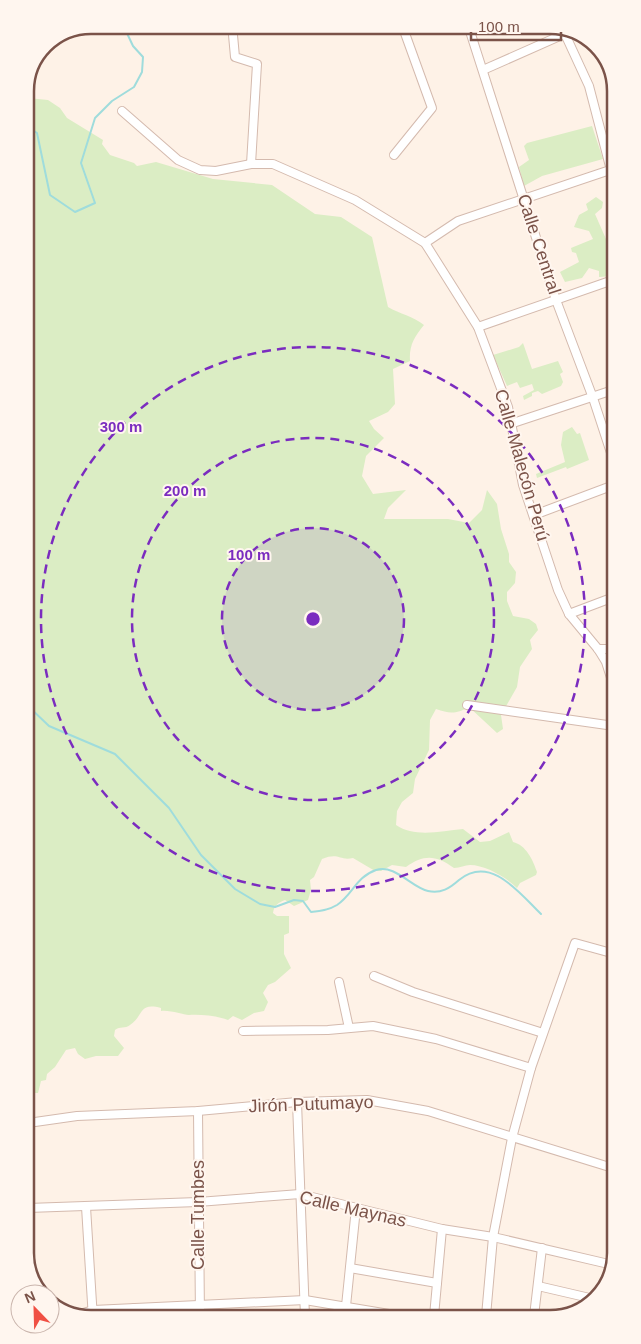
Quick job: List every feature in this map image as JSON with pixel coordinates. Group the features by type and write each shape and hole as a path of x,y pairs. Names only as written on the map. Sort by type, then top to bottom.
{"street":[{"path":"233,34 235,57 257,64 251,164"},
{"path":"394,155 429,113 431,104 405,34"},
{"name":"Calle Central","path":"471,34 556,300 607,441"},
{"path":"483,70 562,36"},
{"path":"570,37 589,86 607,154"},
{"path":"122,111 178,160 200,170 216,172 251,164 273,164 339,192 425,243 458,221 607,175"},
{"name":"Calle Malecón Perú","path":"425,243 478,327 508,407 523,485 558,590 569,614 598,649 607,665"},
{"path":"478,327 607,282"},
{"path":"510,424 607,392"},
{"path":"534,515 607,488"},
{"path":"569,614 607,600"},
{"path":"598,649 607,649"},
{"path":"467,705 607,725"},
{"path":"487,1310 493,1237 512,1138 531,1068 574,942 607,952"},
{"path":"374,976 413,992 543,1033"},
{"path":"339,982 349,1028"},
{"path":"243,1031 373,1026 436,1039 531,1068"},
{"name":"Jirón Putumayo","path":"34,1122 77,1116 198,1111 349,1099 383,1102 428,1111 607,1166"},
{"path":"297,1102 305,1310"},
{"name":"Calle Tumbes","path":"198,1111 199,1310"},
{"name":"Calle Maynas","path":"34,1208 198,1202 300,1194 442,1229 493,1237 606,1263"},
{"path":"86,1207 93,1310 304,1300 365,1310"},
{"path":"346,1306 356,1208"},
{"path":"435,1310 442,1229"},
{"path":"535,1310 542,1248"},
{"path":"350,1268 437,1283"},
{"path":"538,1286 586,1297"}],"green space":[{"path":"34,99 48,100 60,108 67,118 103,140 102,144 110,155 134,163 137,166 156,162 213,179 272,185 315,214 341,217 372,237 388,307 424,325 413,342 410,351 410,361 393,369 395,404 388,412 369,421 374,429 384,438 366,456 362,476 373,494 406,490 388,508 384,519 448,519 469,523 482,510 487,490 497,504 501,529 509,554 509,562 516,572 515,583 507,592 507,601 513,616 529,619 536,624 538,630 530,640 532,649 520,667 517,687 501,715 503,729 497,733 469,707 453,712 436,709 430,720 429,750 415,779 413,793 402,802 397,811 396,825 403,829 420,833 463,829 480,842 490,841 509,832 513,842 522,846 528,854 537,872 536,875 520,883 517,888 489,869 470,865 454,868 430,858 424,858 406,867 392,865 381,871 375,871 353,858 332,856 322,859 314,877 310,880 311,890 308,900 294,906 285,900 278,903 274,908 273,913 277,916 289,916 289,933 284,935 284,954 291,968 275,982 268,985 263,993 268,1002 264,1011 254,1013 242,1020 233,1016 228,1020 219,1017 161,1011 161,1008 145,1008 130,1025 115,1030 114,1036 124,1048 118,1056 96,1056 85,1059 78,1054 75,1048 66,1050 55,1067 47,1074 46,1080 41,1081 38,1093 35,1093"},
{"path":"592,126 603,159 542,176 524,186 519,167 529,160 524,146 527,143"},
{"path":"596,197 603,202 602,208 595,214 607,241 607,276 599,277 599,271 589,268 582,278 565,282 560,272 579,262 576,253 572,252 571,248 593,239 589,231 574,227 579,215 588,210 586,204"},
{"path":"523,343 532,369 558,361 563,372 560,374 563,382 561,386 542,394 538,391 532,393 532,396 524,400 523,396 534,390 532,384 520,388 517,382 507,386 493,355 519,347"},
{"path":"572,427 577,434 580,433 589,460 537,478 536,474 565,462 561,445 563,432"}],"waterway":[{"path":"34,131 37,133 50,195 75,212 95,203 81,163 95,118 112,101 134,87 142,72 143,57 133,46 127,34"},
{"path":"34,712 49,726 115,754 169,808 201,855 235,889 260,904 275,907 294,900 303,901 311,912 328,909 342,901 359,881 376,870 390,870 422,889 433,892 445,890 471,873 482,872 493,874 504,880 541,914"}]}
